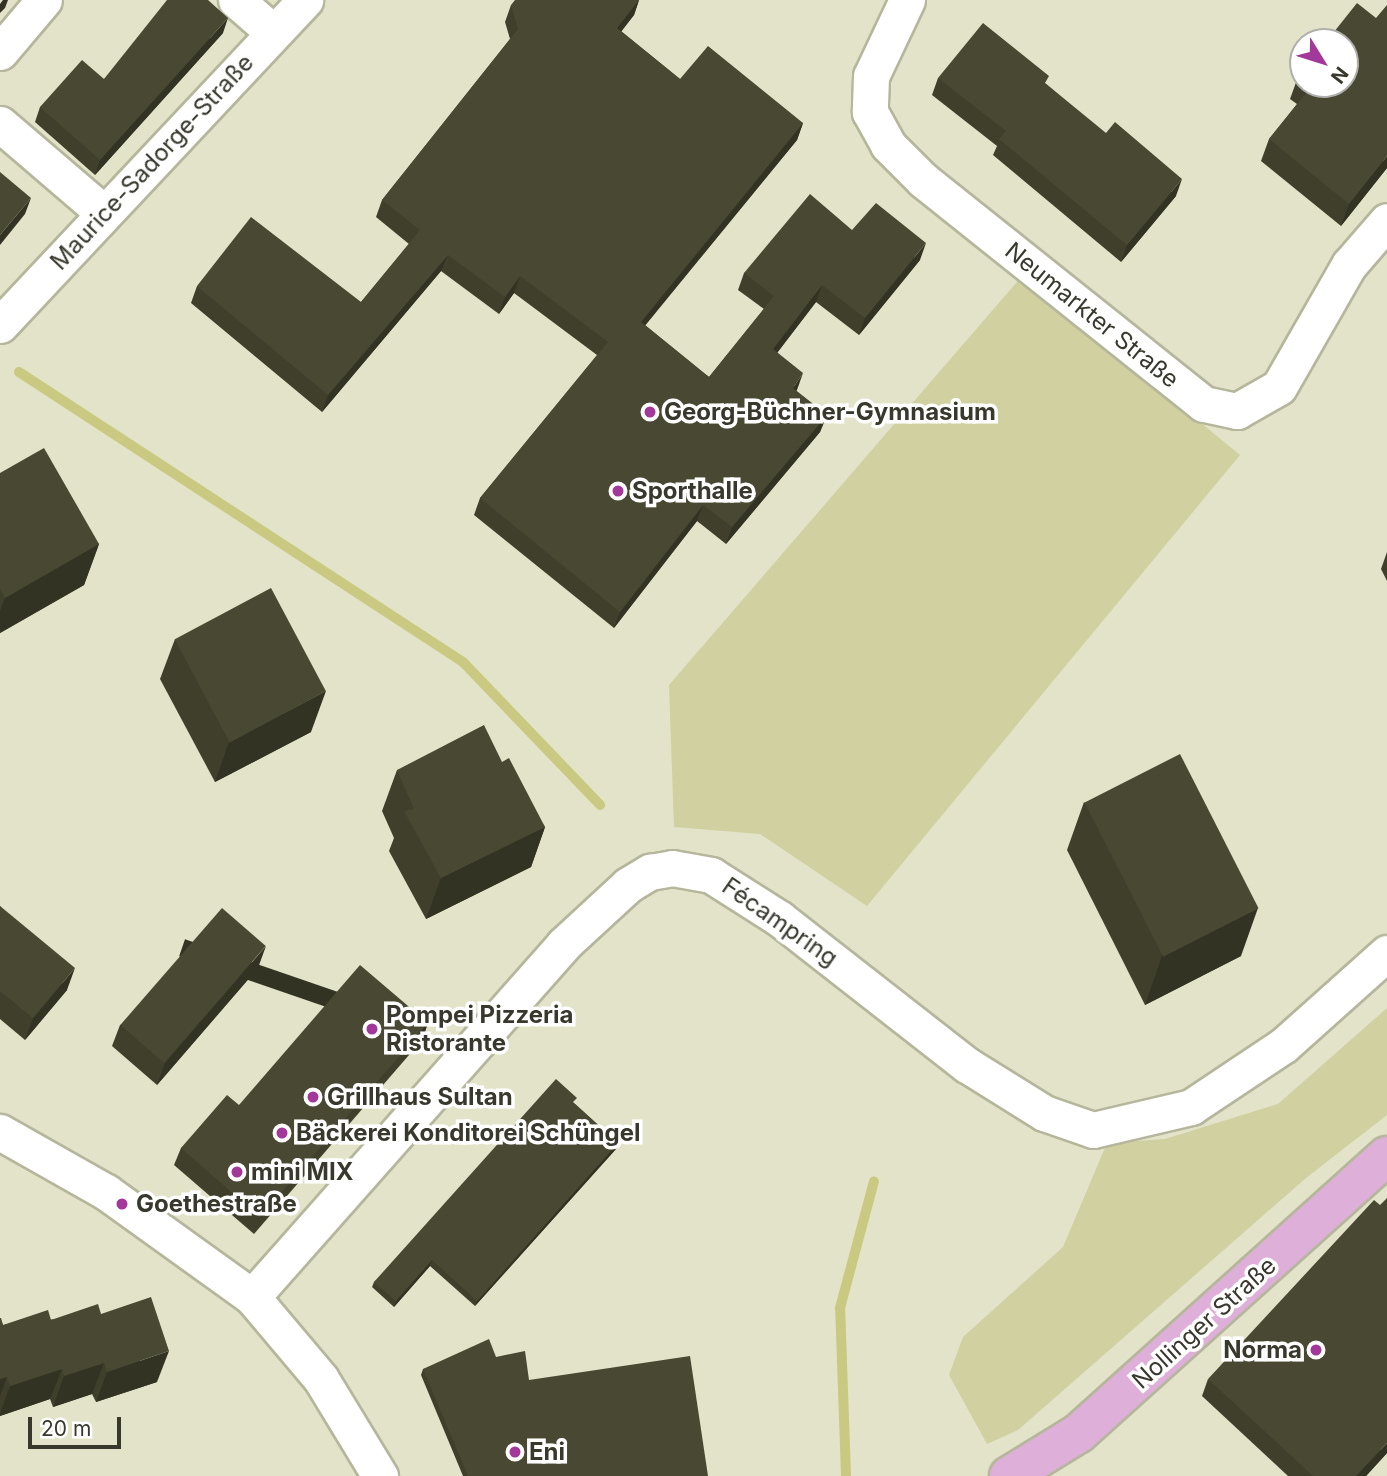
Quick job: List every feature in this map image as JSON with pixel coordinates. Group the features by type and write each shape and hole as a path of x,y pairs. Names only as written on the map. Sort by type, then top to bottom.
{"main road":[{"name":"Nollinger Straße","path":"1009,1476 1080,1433 1387,1156"}],"street":[{"path":"0,52 44,0"},
{"path":"236,0 273,32"},
{"name":"Maurice-Sadorge-Straße","path":"0,325 305,0"},
{"name":"Neumarkter Straße","path":"907,0 870,76 870,112 888,145 923,180 1204,404 1237,411 1279,387 1349,265 1387,221"},
{"path":"0,124 104,213"},
{"name":"Fécampring","path":"252,1297 563,945 628,885 650,872 672,868 711,876 780,919 967,1065 1044,1113 1093,1130 1191,1107 1284,1045 1387,953"},
{"path":"0,1132 106,1192 252,1297 321,1379 380,1476"}],"green space":[{"path":"1022,276 1240,455 867,906 760,834 674,827 669,685"},
{"path":"1387,1008 1387,1115 1306,1178 1018,1430 987,1444 949,1375 963,1337 1063,1247 1107,1143 1165,1139 1278,1104"}],"building":[{"path":"167,0 208,0 228,18 100,160 40,107 82,60 104,79"},
{"path":"515,0 639,0 617,28 680,79 708,46 803,123 641,322 709,377 774,296 744,273 810,194 852,230 876,203 926,243 865,318 822,285 773,349 803,373 793,388 827,415 732,527 703,505 620,612 480,498 608,342 520,276 505,297 448,255 328,395 197,286 251,217 361,302 420,230 382,200 518,29 511,5"},
{"path":"1357,3 1376,18 1387,5 1387,156 1349,204 1269,139 1302,98 1359,98 1359,28 1337,28"},
{"path":"983,23 1049,76 1045,83 1106,133 1115,122 1182,179 1127,245 999,139 1006,131 938,78"},
{"path":"0,172 31,198 0,235"},
{"path":"44,448 99,544 5,598 0,589 0,473"},
{"path":"271,588 326,691 230,742 175,639"},
{"path":"484,725 502,762 509,758 545,827 441,878 404,811 414,809 397,770"},
{"path":"1180,754 1259,908 1163,957 1085,803"},
{"path":"0,906 75,968 33,1018 0,991"},
{"path":"222,908 266,946 164,1063 120,1025"},
{"path":"360,965 428,1023 260,1217 181,1148 227,1095 239,1105"},
{"path":"556,1079 577,1098 573,1102 618,1143 477,1301 432,1260 396,1301 374,1282"},
{"name":"Norma","path":"1387,1198 1387,1443 1356,1476 1313,1476 1208,1379 1374,1200 1380,1205"},
{"path":"151,1297 169,1351 107,1372 104,1363 64,1376 62,1369 10,1386 7,1377 0,1379 0,1318 3,1325 48,1310 51,1320 98,1304 101,1314"},
{"path":"489,1339 496,1357 525,1351 529,1380 690,1356 708,1476 468,1476 423,1369"}],"waterway":[{"path":"19,372 463,662 600,805"},
{"path":"846,1476 840,1308 874,1181"}],"place":[{"name":"Georg-Büchner-Gymnasium","path":"650,412"},
{"name":"Sporthalle","path":"618,491"},
{"name":"Pompei Pizzeria Ristorante","path":"372,1029"},
{"name":"Grillhaus Sultan","path":"313,1097"},
{"name":"Bäckerei Konditorei Schüngel","path":"282,1133"},
{"name":"mini MIX","path":"237,1172"},
{"name":"Goethestraße","path":"122,1204"},
{"name":"Norma","path":"1316,1350"},
{"name":"Eni","path":"515,1452"}]}
